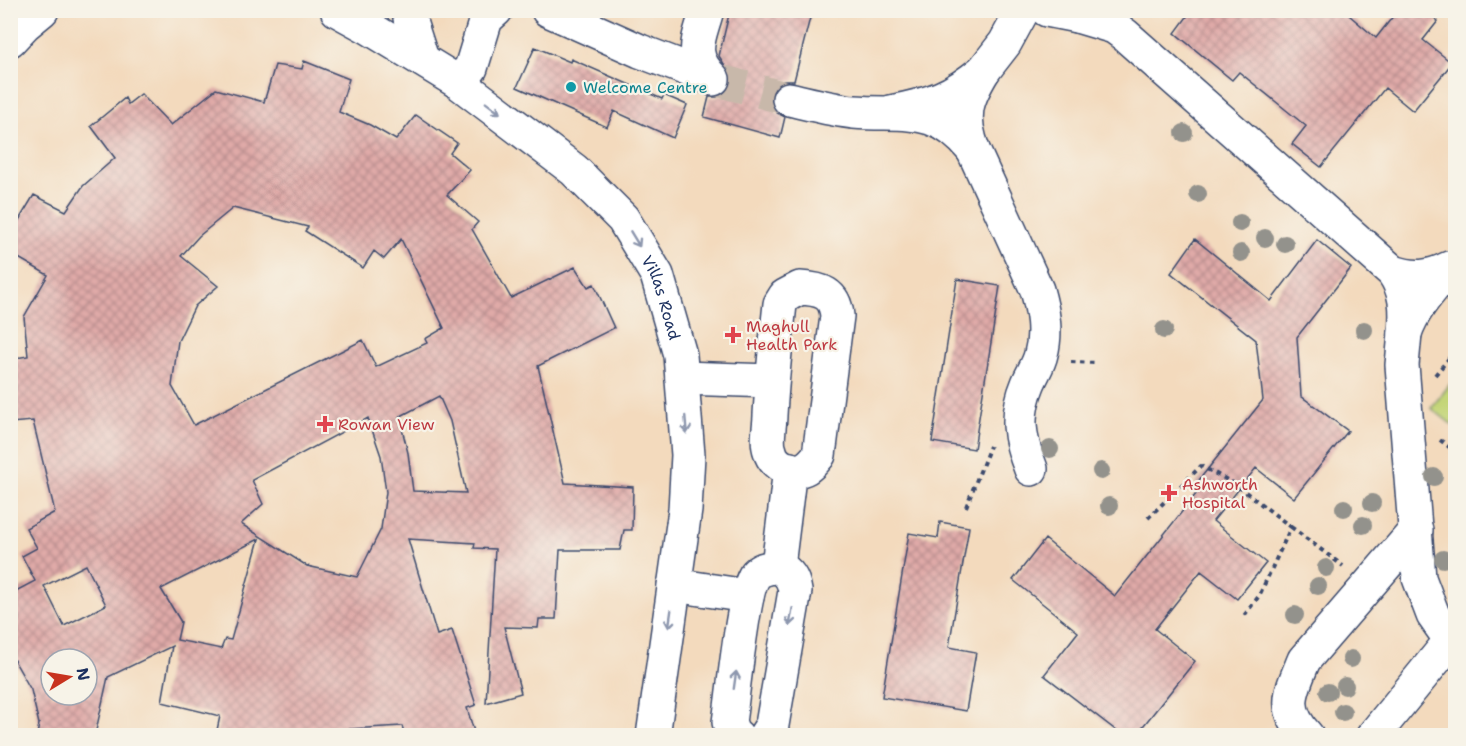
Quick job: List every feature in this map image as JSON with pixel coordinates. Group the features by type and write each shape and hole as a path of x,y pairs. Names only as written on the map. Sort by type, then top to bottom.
{"street":[{"path":"10,40 42,10"},
{"name":"Villas Road","path":"337,10 422,58 458,82 574,170 623,219 657,275 680,356 688,455 685,510 653,735"},
{"path":"409,10 411,25 422,58"},
{"path":"458,82 471,68 486,19 496,10"},
{"path":"548,10 640,51 713,79 702,68 698,52 703,23"},
{"path":"1023,10 1005,43 984,70 968,100 965,115 973,150 1037,290 1043,314 1044,338 1041,356 1021,404 1019,425 1031,469"},
{"path":"1074,12 1113,27 1120,23 1393,272 1401,283 1406,297 1406,333 1402,365 1419,578 1433,615 1454,640 1373,735"},
{"path":"640,51 661,56 680,50 703,23"},
{"path":"891,112 920,107 942,99 963,88 984,70"},
{"path":"789,99 851,112 918,114 941,121 960,134 973,150"},
{"path":"1393,272 1408,277 1424,278 1452,265"},
{"path":"1406,333 1410,319 1418,305 1452,265"},
{"path":"800,288 822,291 832,298 837,316 819,455 806,469 797,471 790,469 776,462 770,452 772,381 780,304 784,296 800,288"},
{"path":"682,378 772,381"},
{"path":"778,566 790,469"},
{"path":"1307,735 1295,722 1290,706 1295,682 1304,660 1416,530"},
{"path":"736,735 729,722 747,596 756,574 764,569 778,566 793,580 795,591 772,725 765,735"},
{"path":"674,585 747,596"}],"path":[{"path":"966,507 1001,419 1019,425"},
{"path":"1148,518 1201,466 1235,484 1368,585"},
{"path":"1243,617 1259,596 1292,527"}],"green space":[{"path":"1455,378 1456,427 1431,408"}],"building":[{"path":"730,10 812,10 794,81 783,81 771,94 771,105 777,113 785,117 780,138 704,117 709,97 724,94 731,85 731,75 719,56"},
{"path":"1192,10 1343,10 1376,38 1398,10 1425,10 1438,21 1423,40 1452,63 1413,111 1385,88 1321,167 1292,144 1306,126 1239,72 1232,80 1175,33"},
{"name":"Welcome Centre","path":"535,47 570,62 571,59 662,99 664,95 687,105 673,138 614,111 607,127 517,87"},
{"path":"304,61 349,79 339,112 370,125 396,140 416,115 457,143 450,153 470,170 447,195 478,222 472,229 511,298 575,267 588,287 594,284 614,328 538,366 565,483 633,487 632,530 624,530 620,550 560,550 556,619 539,619 538,628 504,627 521,693 486,703 495,549 474,548 475,543 408,539 437,635 452,630 476,705 467,708 475,735 405,735 402,726 279,733 278,735 216,735 220,716 162,702 172,646 108,677 95,735 37,735 39,724 31,690 10,653 10,594 35,581 22,556 37,548 26,528 55,512 33,421 10,423 10,359 28,356 24,317 48,275 10,253 10,235 34,195 66,211 83,186 115,158 91,126 125,98 128,104 141,94 171,125 216,89 264,102 275,65 302,69","holes":["233,208 308,227 305,231 363,268 374,251 384,259 401,239 444,328 425,339 427,343 376,367 363,340 194,425 172,386 178,341 195,306 218,286 181,256 199,236","439,396 450,421 466,493 413,491 408,453 399,417","368,418 381,456 386,492 381,529 357,577 307,566 241,524 263,504 252,480","259,539 231,640 225,639 221,649 177,640 181,622 161,589","86,565 106,605 64,626 44,586"]},
{"path":"1195,239 1271,301 1317,240 1351,268 1297,337 1301,396 1348,431 1294,498 1256,468 1213,521 1266,563 1237,599 1201,571 1155,629 1195,661 1136,735 1122,735 1044,675 1078,632 1013,580 1045,539 1115,596 1200,489 1195,485 1263,400 1256,340 1171,273"},
{"path":"957,279 1000,286 974,449 932,442"},
{"path":"940,522 969,527 949,647 976,652 966,711 882,697 909,533 938,538"}],"tunnel":[{"path":"713,79 789,99"}],"place":[{"name":"Welcome Centre","path":"571,87"},
{"name":"Maghull Health Park","path":"733,335"},
{"name":"Rowan View","path":"325,424"},
{"name":"Ashworth Hospital","path":"1169,493"}]}
